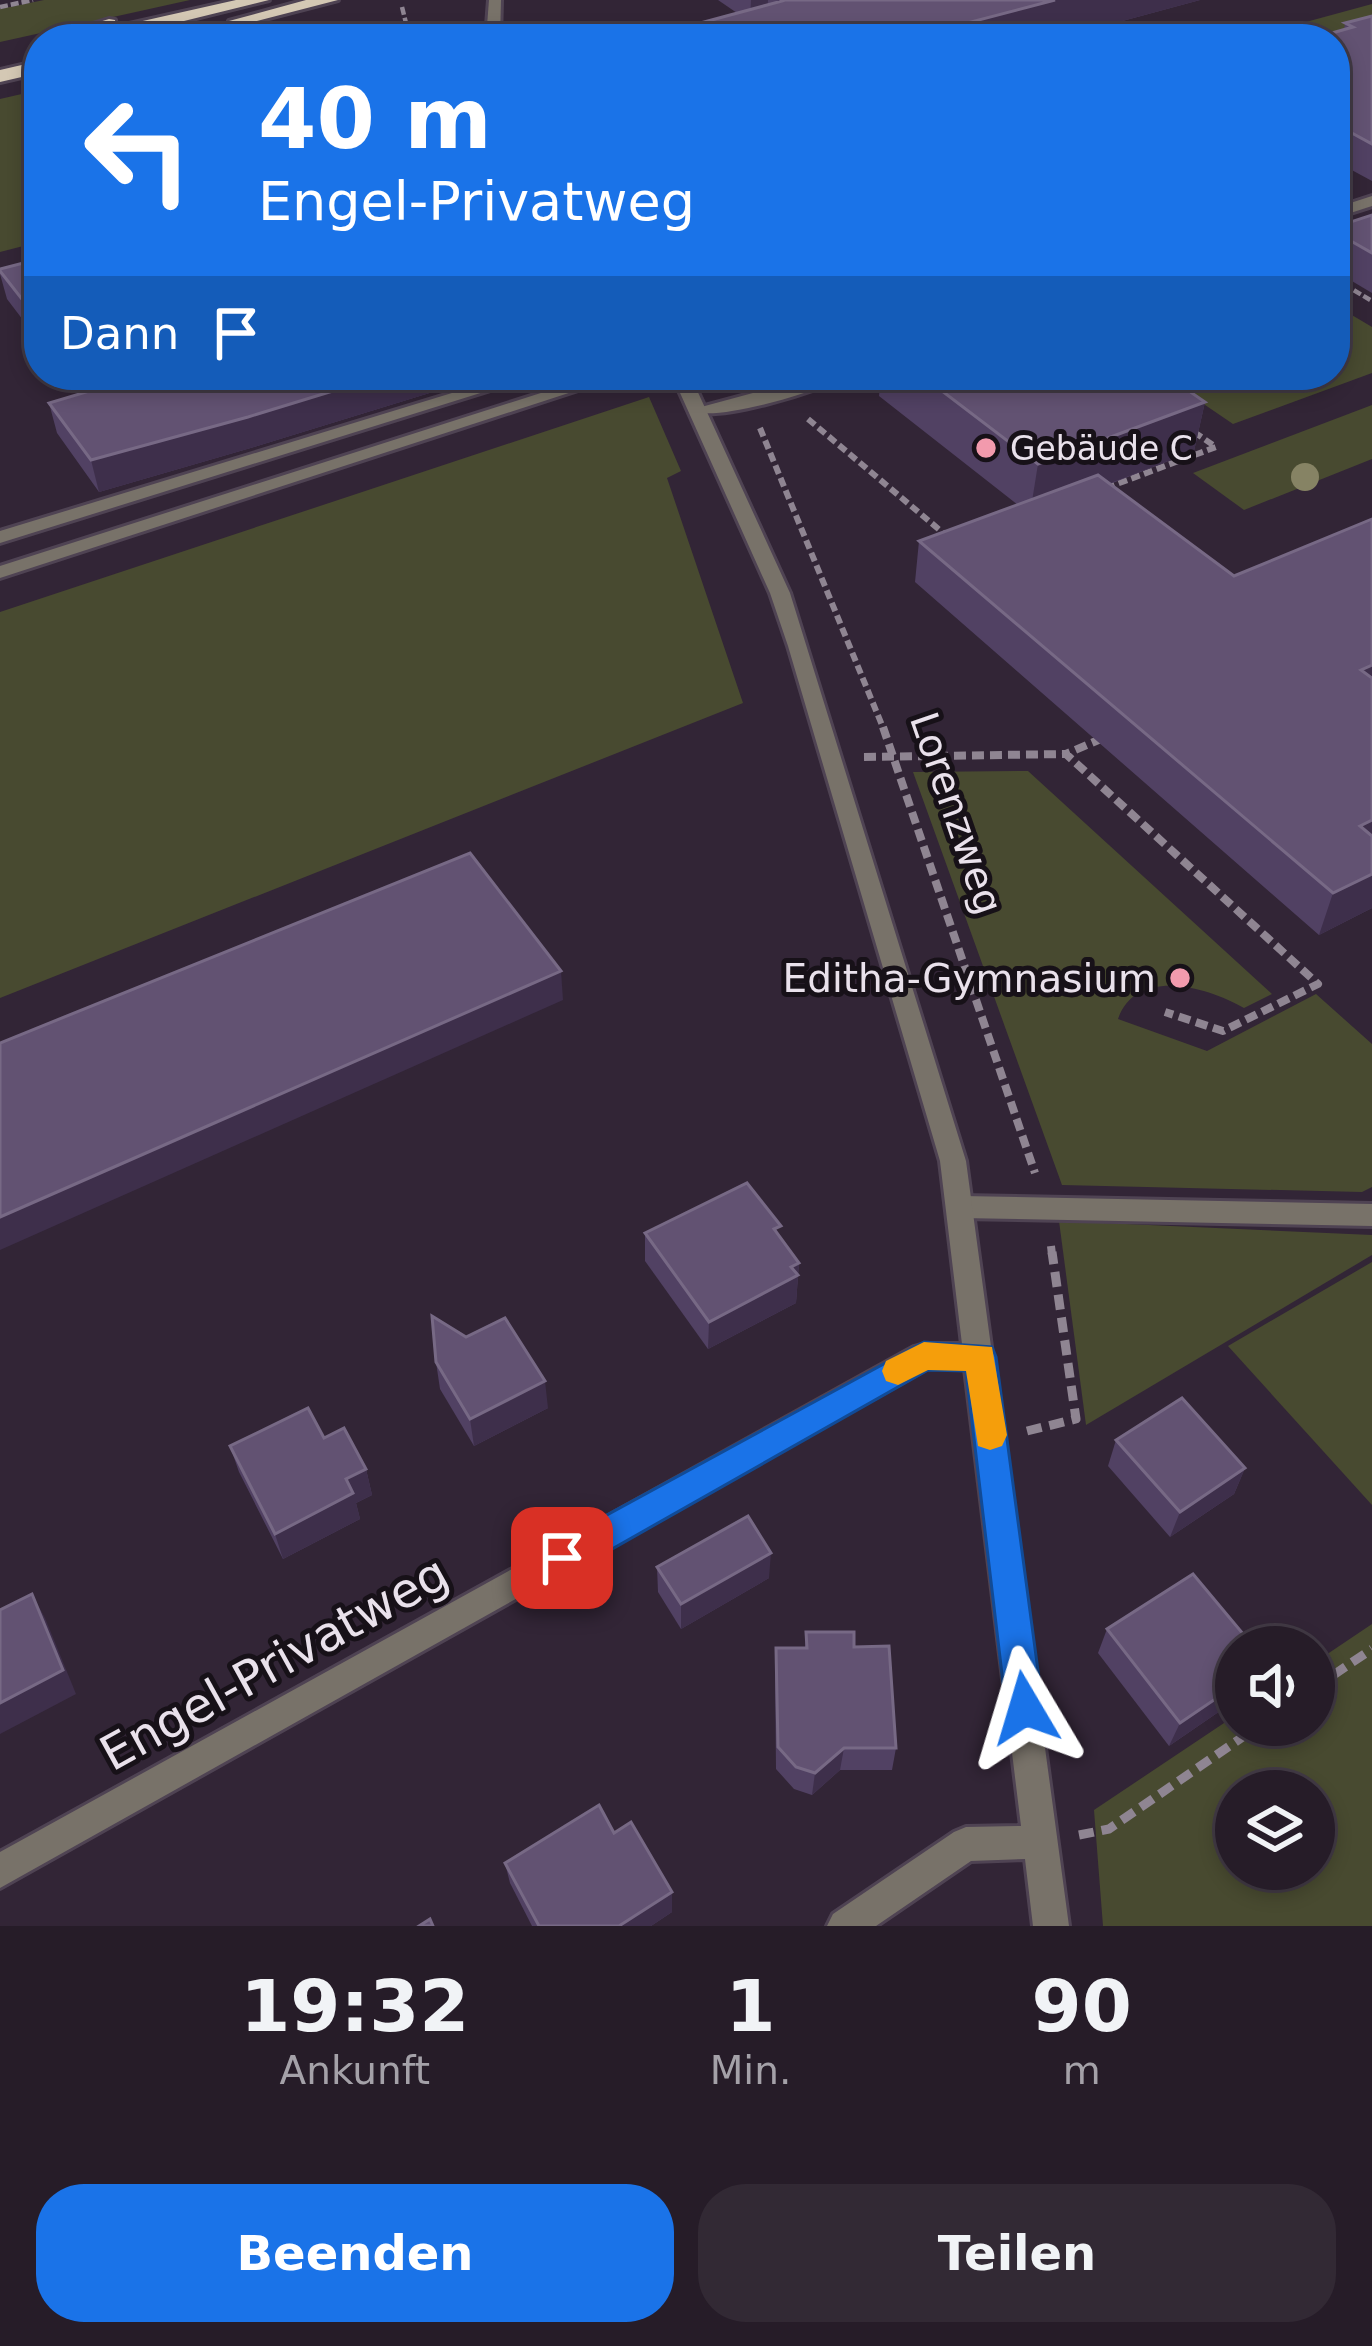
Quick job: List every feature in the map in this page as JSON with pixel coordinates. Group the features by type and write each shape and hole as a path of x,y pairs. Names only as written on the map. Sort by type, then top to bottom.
{"highway":[{"path":"115,24 216,0"},
{"path":"154,24 260,0"},
{"path":"226,24 329,0"}],"street":[{"path":"0,537 480,390"},
{"path":"0,572 568,390"},
{"path":"688,390 780,593 835,759 952,1161 1052,1926"},
{"path":"698,410 747,403 789,390"},
{"path":"961,1207 1045,1205 1372,1215"},
{"name":"Engel-Privatweg","path":"0,1871 924,1356 980,1357"},
{"path":"845,1926 966,1844 1042,1842"}],"path":[{"path":"0,7 34,0"},
{"path":"402,7 406,24"},
{"name":"Lorenzweg","path":"747,403 830,589 894,754 1045,1205 1076,1419 991,1439"},
{"path":"824,409 804,416 957,544"},
{"path":"1097,491 1216,447 1180,423"},
{"path":"1105,475 1118,484"},
{"path":"835,759 894,754 1066,754 1110,735"},
{"path":"1066,754 1318,984 1223,1031 1165,1012"},
{"path":"1335,1674 1372,1648"},
{"path":"1042,1842 1109,1829 1230,1746"}],"green space":[{"path":"44,0 190,0 81,24 24,24 24,37 0,42 0,9"},
{"path":"1372,4 1372,27 1350,33 1350,24 1298,24"},
{"path":"24,93 24,246 0,252 0,99"},
{"path":"1350,314 1372,327 1372,373 1350,381"},
{"path":"1183,390 1326,390 1233,424"},
{"path":"649,397 681,471 667,478 743,703 0,998 0,612"},
{"path":"1372,405 1372,459 1244,510 1193,473"},
{"path":"1028,771 1272,994 1244,1008 1193,988 1157,987 1127,1002 1118,1019 1207,1051 1316,994 1372,1044 1372,1187 1362,1192 1062,1185 913,772"},
{"path":"1059,1221 1372,1235 1372,1255 1086,1425"},
{"path":"1372,1262 1372,1505 1228,1346"},
{"path":"1372,1624 1372,1926 1103,1926 1094,1810 1215,1729 1215,1746 1335,1746 1335,1649"}],"building":[{"path":"1055,0 963,24 697,24 782,1"},
{"path":"1372,16 1372,144 1350,132 1353,27 1345,23"},
{"path":"1372,215 1372,253 1350,241 1350,222"},
{"path":"24,263 24,302 0,271"},
{"path":"93,390 336,390 91,460 49,403"},
{"path":"941,390 1188,390 1205,402 1038,464"},
{"path":"1098,475 1234,576 1372,519 1372,665 1361,670 1372,678 1372,820 1360,826 1372,836 1372,874 1333,893 919,541"},
{"path":"470,853 561,971 0,1217 0,1043"},
{"path":"747,1183 781,1226 774,1229 799,1263 791,1267 798,1275 709,1322 645,1233"},
{"path":"432,1316 466,1337 505,1318 545,1381 470,1419 436,1362"},
{"path":"1182,1398 1245,1468 1180,1512 1116,1440"},
{"path":"308,1408 324,1438 344,1428 366,1469 346,1479 353,1493 275,1534 230,1446"},
{"path":"748,1516 771,1553 681,1604 657,1567"},
{"path":"1193,1574 1236,1626 1215,1626 1215,1699 1180,1723 1107,1629"},
{"path":"32,1594 63,1670 0,1703 0,1610"},
{"path":"806,1632 854,1632 854,1647 889,1646 896,1748 844,1748 815,1773 796,1767 778,1747 776,1648 807,1648"},
{"path":"599,1805 614,1833 631,1822 672,1892 619,1926 539,1926 505,1863"}],"slow traffic":[{"path":"898,1371 924,1356 980,1357 990,1435"}],"place":[{"name":"Gebäude C","path":"986,448"},
{"name":"Editha-Gymnasium","path":"1180,978"}],"route":[{"path":"562,1558 924,1356 980,1357 1025,1708"}]}
